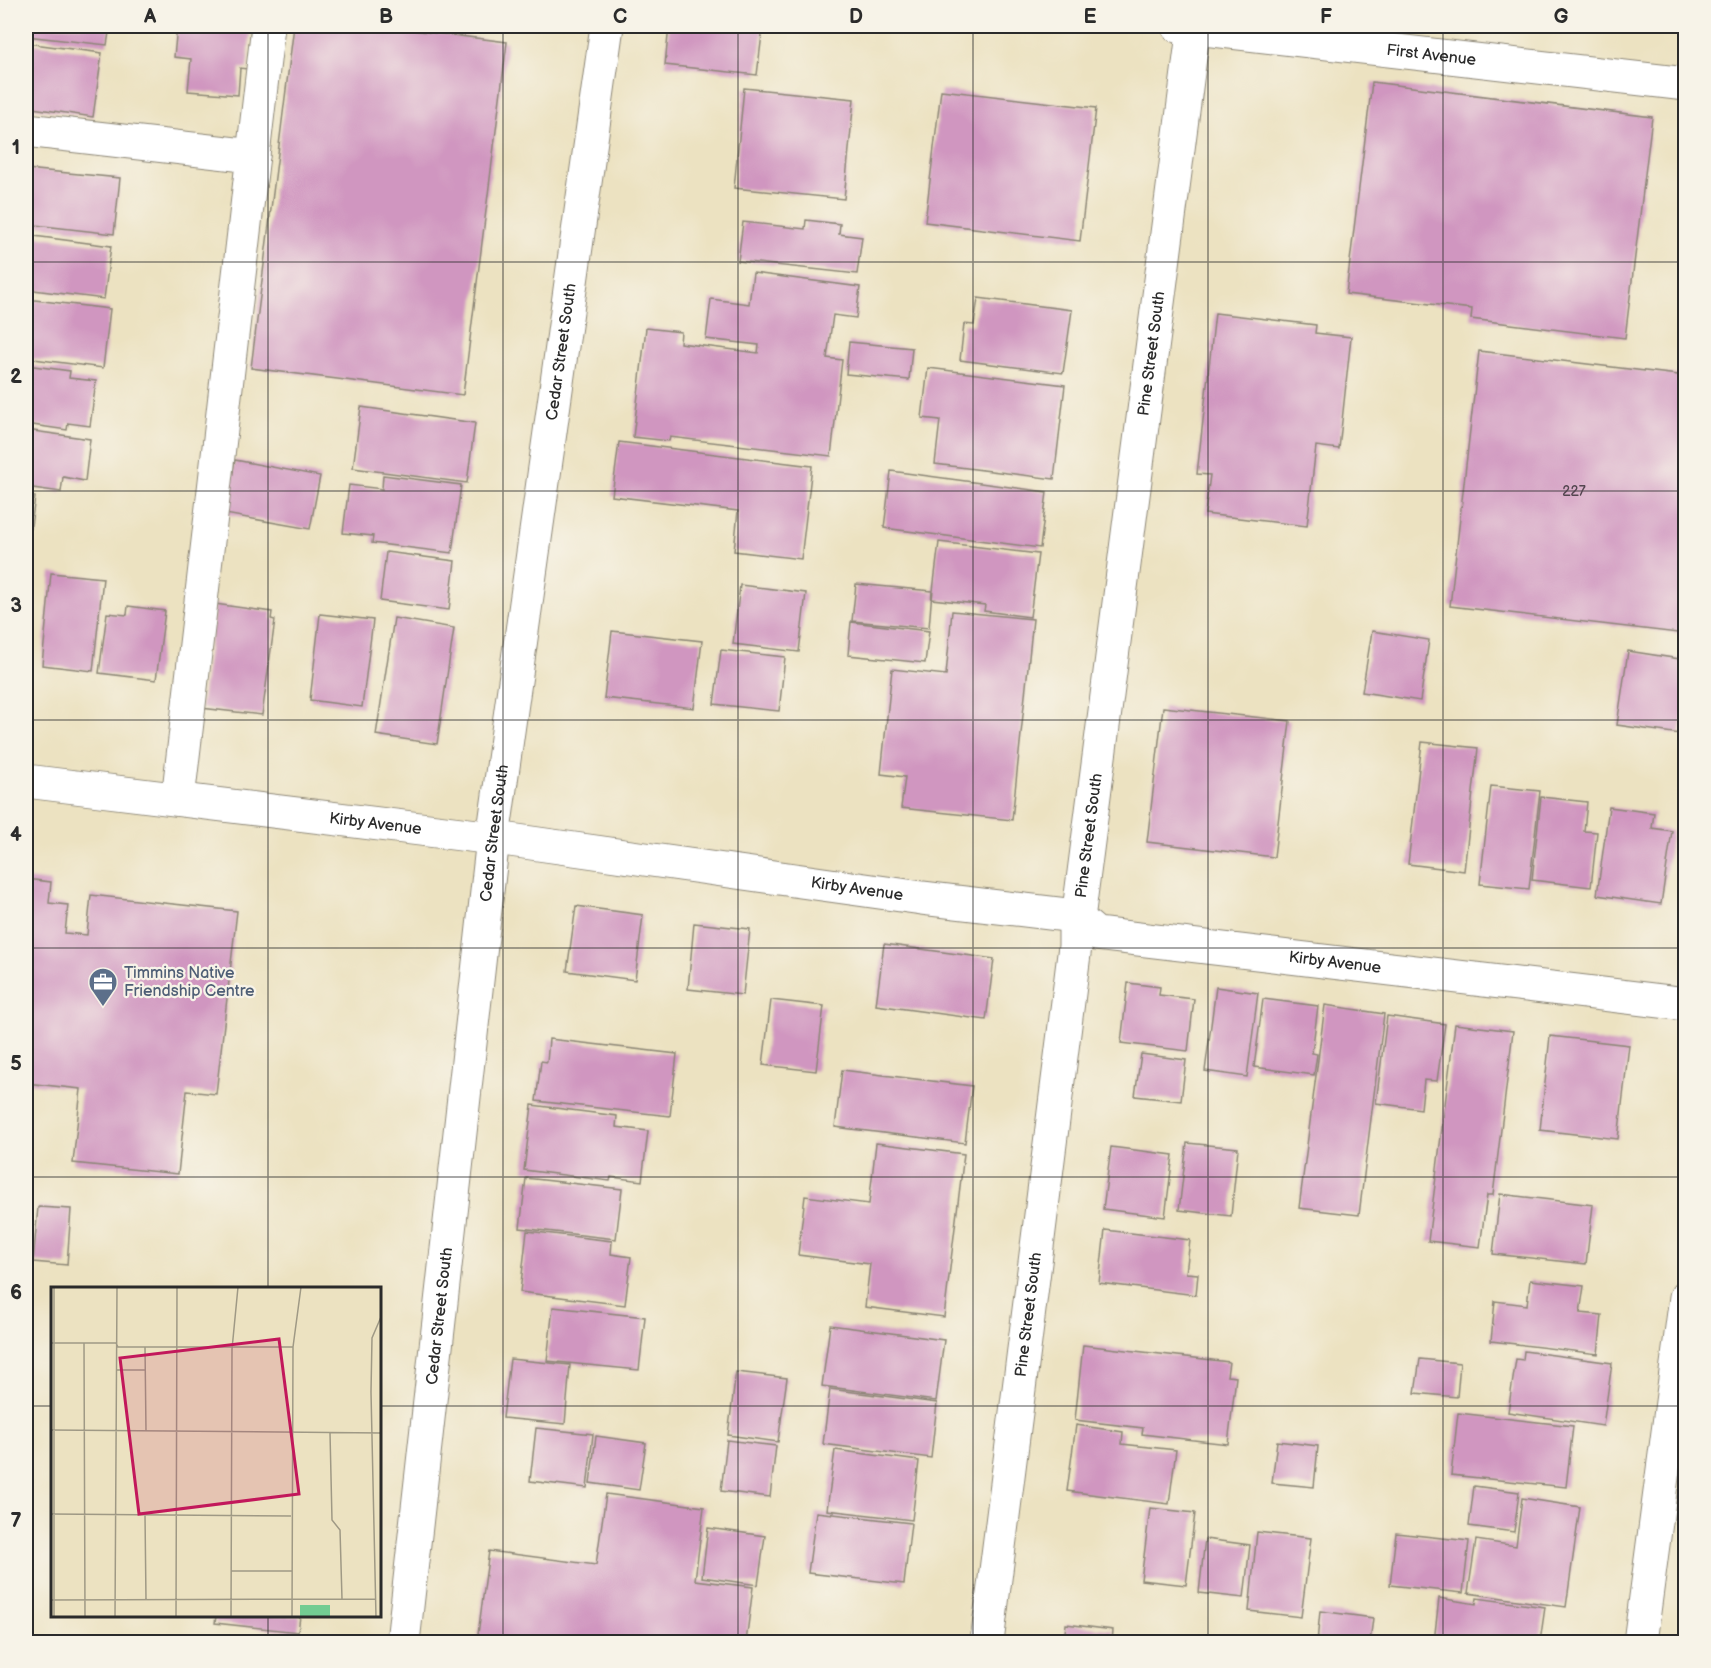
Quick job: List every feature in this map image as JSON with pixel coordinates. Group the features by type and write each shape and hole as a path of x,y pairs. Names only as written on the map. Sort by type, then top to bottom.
{"street":[{"path":"178,799 268,26"},
{"name":"Cedar Street South","path":"403,1642 493,838 607,26"},
{"name":"First Avenue","path":"1188,26 1686,84"},
{"name":"Pine Street South","path":"987,1642 1073,957 1075,916 1079,911 1188,26"},
{"path":"26,130 253,156"},
{"name":"Kirby Avenue","path":"26,780 493,838 922,898 1075,916 1096,934 1686,1004"},
{"path":"1640,1642 1686,1297"}],"building":[{"path":"26,26 110,26 107,45 26,36"},
{"path":"177,26 251,26 247,69 240,68 238,95 188,91 191,59 174,57"},
{"path":"294,26 380,26 507,42 463,395 251,368"},
{"path":"669,26 763,26 757,75 665,65"},
{"path":"26,43 102,53 93,117 26,107"},
{"path":"1372,82 1652,117 1625,338 1471,319 1472,309 1346,294"},
{"path":"744,88 854,99 844,199 734,188"},
{"path":"941,90 1096,108 1080,241 925,222"},
{"path":"26,169 120,178 114,234 26,224"},
{"path":"806,220 840,224 839,234 862,237 857,274 738,261 743,222 805,229"},
{"path":"26,235 111,246 104,299 26,289"},
{"path":"753,273 860,287 856,318 833,315 827,358 842,360 831,456 670,437 669,441 633,437 646,328 681,332 680,343 758,353 759,345 706,339 711,299 749,304"},
{"path":"978,298 1072,310 1063,373 960,360 964,324 974,325"},
{"path":"26,299 110,309 103,368 26,358"},
{"path":"1215,313 1316,325 1315,333 1351,337 1339,449 1316,446 1307,526 1205,514 1210,475 1197,474"},
{"path":"849,342 912,348 909,380 846,374"},
{"path":"1479,351 1686,376 1686,634 1450,606"},
{"path":"26,365 70,371 69,378 96,381 90,426 68,423 67,430 26,424"},
{"path":"928,368 1065,385 1054,479 935,464 940,420 922,418"},
{"path":"361,407 475,423 467,483 353,468"},
{"path":"26,430 90,439 85,481 63,477 61,492 26,487"},
{"path":"619,442 812,466 801,559 734,551 738,511 612,496"},
{"path":"235,460 320,476 310,529 225,514"},
{"path":"891,471 1047,492 1040,548 884,528"},
{"path":"383,475 461,485 452,553 372,543 373,536 343,533 349,485 382,489"},
{"path":"26,495 35,497 27,554 26,554"},
{"path":"939,542 1038,554 1030,617 984,611 985,605 932,599"},
{"path":"386,552 455,561 449,610 380,601"},
{"path":"51,573 103,578 93,671 42,665"},
{"path":"856,584 932,591 929,628 852,621"},
{"path":"740,585 806,593 799,652 733,644"},
{"path":"215,604 272,612 271,619 275,620 262,715 201,708"},
{"path":"128,606 165,611 156,680 99,673 107,613 127,615"},
{"path":"952,611 1033,619 1012,820 901,808 905,777 881,774 892,669 946,675"},
{"path":"320,614 373,620 362,707 310,700"},
{"path":"394,618 454,628 437,744 376,735"},
{"path":"851,622 929,631 925,663 848,655"},
{"path":"612,631 702,641 694,708 604,698"},
{"path":"1372,631 1429,640 1420,701 1362,692"},
{"path":"721,650 785,657 779,711 714,704"},
{"path":"1628,651 1686,660 1686,693 1680,734 1617,725"},
{"path":"1163,707 1290,721 1274,857 1147,842"},
{"path":"1422,742 1478,748 1464,871 1408,864"},
{"path":"1491,786 1540,791 1529,889 1480,884"},
{"path":"1541,797 1587,802 1584,831 1597,832 1591,887 1532,880"},
{"path":"1609,807 1654,813 1652,828 1672,831 1661,904 1597,895"},
{"path":"26,879 51,882 49,903 68,905 65,933 87,935 91,895 237,911 216,1094 187,1091 178,1174 73,1163 81,1089 26,1083"},
{"path":"576,906 643,915 635,980 567,971"},
{"path":"694,923 750,929 743,995 688,989"},
{"path":"884,944 994,959 986,1020 876,1005"},
{"path":"1128,983 1160,987 1159,995 1194,999 1188,1051 1121,1043"},
{"path":"1216,987 1258,993 1247,1077 1205,1071"},
{"path":"1263,999 1318,1006 1312,1053 1317,1054 1314,1075 1254,1067"},
{"path":"771,1000 824,1006 816,1071 763,1065"},
{"path":"1325,1005 1384,1014 1359,1215 1299,1208"},
{"path":"1387,1016 1445,1024 1437,1081 1424,1080 1421,1109 1376,1103"},
{"path":"1455,1024 1513,1031 1493,1195 1487,1195 1480,1247 1428,1241"},
{"path":"1550,1036 1629,1045 1618,1139 1540,1130"},
{"path":"549,1039 677,1054 670,1116 536,1101 541,1061 547,1062"},
{"path":"1141,1054 1186,1060 1181,1101 1135,1096"},
{"path":"842,1070 972,1086 965,1143 835,1127"},
{"path":"532,1105 617,1116 616,1127 648,1131 642,1181 611,1177 610,1181 524,1170"},
{"path":"876,1143 964,1154 944,1317 865,1307 870,1264 798,1255 805,1196 869,1204"},
{"path":"1187,1143 1238,1148 1231,1216 1179,1210"},
{"path":"1111,1147 1173,1155 1165,1217 1103,1209"},
{"path":"526,1178 622,1189 616,1239 520,1228"},
{"path":"1500,1194 1593,1205 1586,1264 1493,1254"},
{"path":"38,1207 71,1209 67,1265 33,1262"},
{"path":"1105,1230 1190,1240 1186,1273 1198,1274 1196,1295 1099,1283"},
{"path":"527,1231 612,1241 611,1254 631,1257 625,1305 520,1292"},
{"path":"1530,1280 1584,1286 1580,1313 1602,1315 1598,1354 1491,1341 1495,1301 1527,1305"},
{"path":"553,1307 645,1317 639,1370 547,1361"},
{"path":"830,1325 944,1340 936,1401 822,1386"},
{"path":"1083,1345 1229,1362 1227,1376 1236,1377 1228,1444 1142,1434 1143,1428 1075,1420"},
{"path":"1524,1351 1612,1363 1603,1426 1508,1412 1516,1359 1523,1360"},
{"path":"510,1359 570,1365 565,1424 503,1418"},
{"path":"1420,1359 1460,1363 1457,1397 1415,1393"},
{"path":"736,1372 787,1378 778,1442 728,1435"},
{"path":"830,1389 937,1403 931,1458 823,1444"},
{"path":"1458,1413 1573,1426 1566,1487 1451,1475"},
{"path":"1076,1425 1123,1432 1122,1444 1176,1450 1169,1504 1067,1491"},
{"path":"536,1428 593,1434 587,1488 530,1481"},
{"path":"596,1436 646,1443 639,1490 590,1483"},
{"path":"727,1440 776,1446 770,1497 721,1491"},
{"path":"1277,1441 1318,1446 1314,1487 1272,1483"},
{"path":"835,1450 919,1461 912,1520 827,1510"},
{"path":"1474,1486 1519,1492 1514,1532 1469,1526"},
{"path":"606,1494 704,1507 695,1580 753,1587 746,1642 477,1642 489,1551 596,1565"},
{"path":"1522,1498 1580,1507 1566,1607 1468,1593 1476,1540 1516,1546"},
{"path":"1150,1508 1195,1513 1186,1585 1141,1580"},
{"path":"816,1512 911,1523 904,1584 808,1573"},
{"path":"708,1528 765,1536 758,1585 702,1577"},
{"path":"1257,1532 1311,1538 1301,1617 1249,1611"},
{"path":"1396,1533 1469,1541 1463,1593 1390,1585"},
{"path":"1205,1539 1250,1545 1244,1598 1199,1593"},
{"path":"1439,1598 1476,1604 1477,1598 1545,1607 1540,1642 1434,1642"},
{"path":"1320,1611 1373,1618 1370,1642 1317,1642"},
{"path":"216,1617 300,1617 298,1632 215,1623"},
{"path":"1066,1624 1113,1630 1112,1642 1064,1642"}],"place":[{"name":"Timmins Native Friendship Centre","path":"103,1008"}]}
